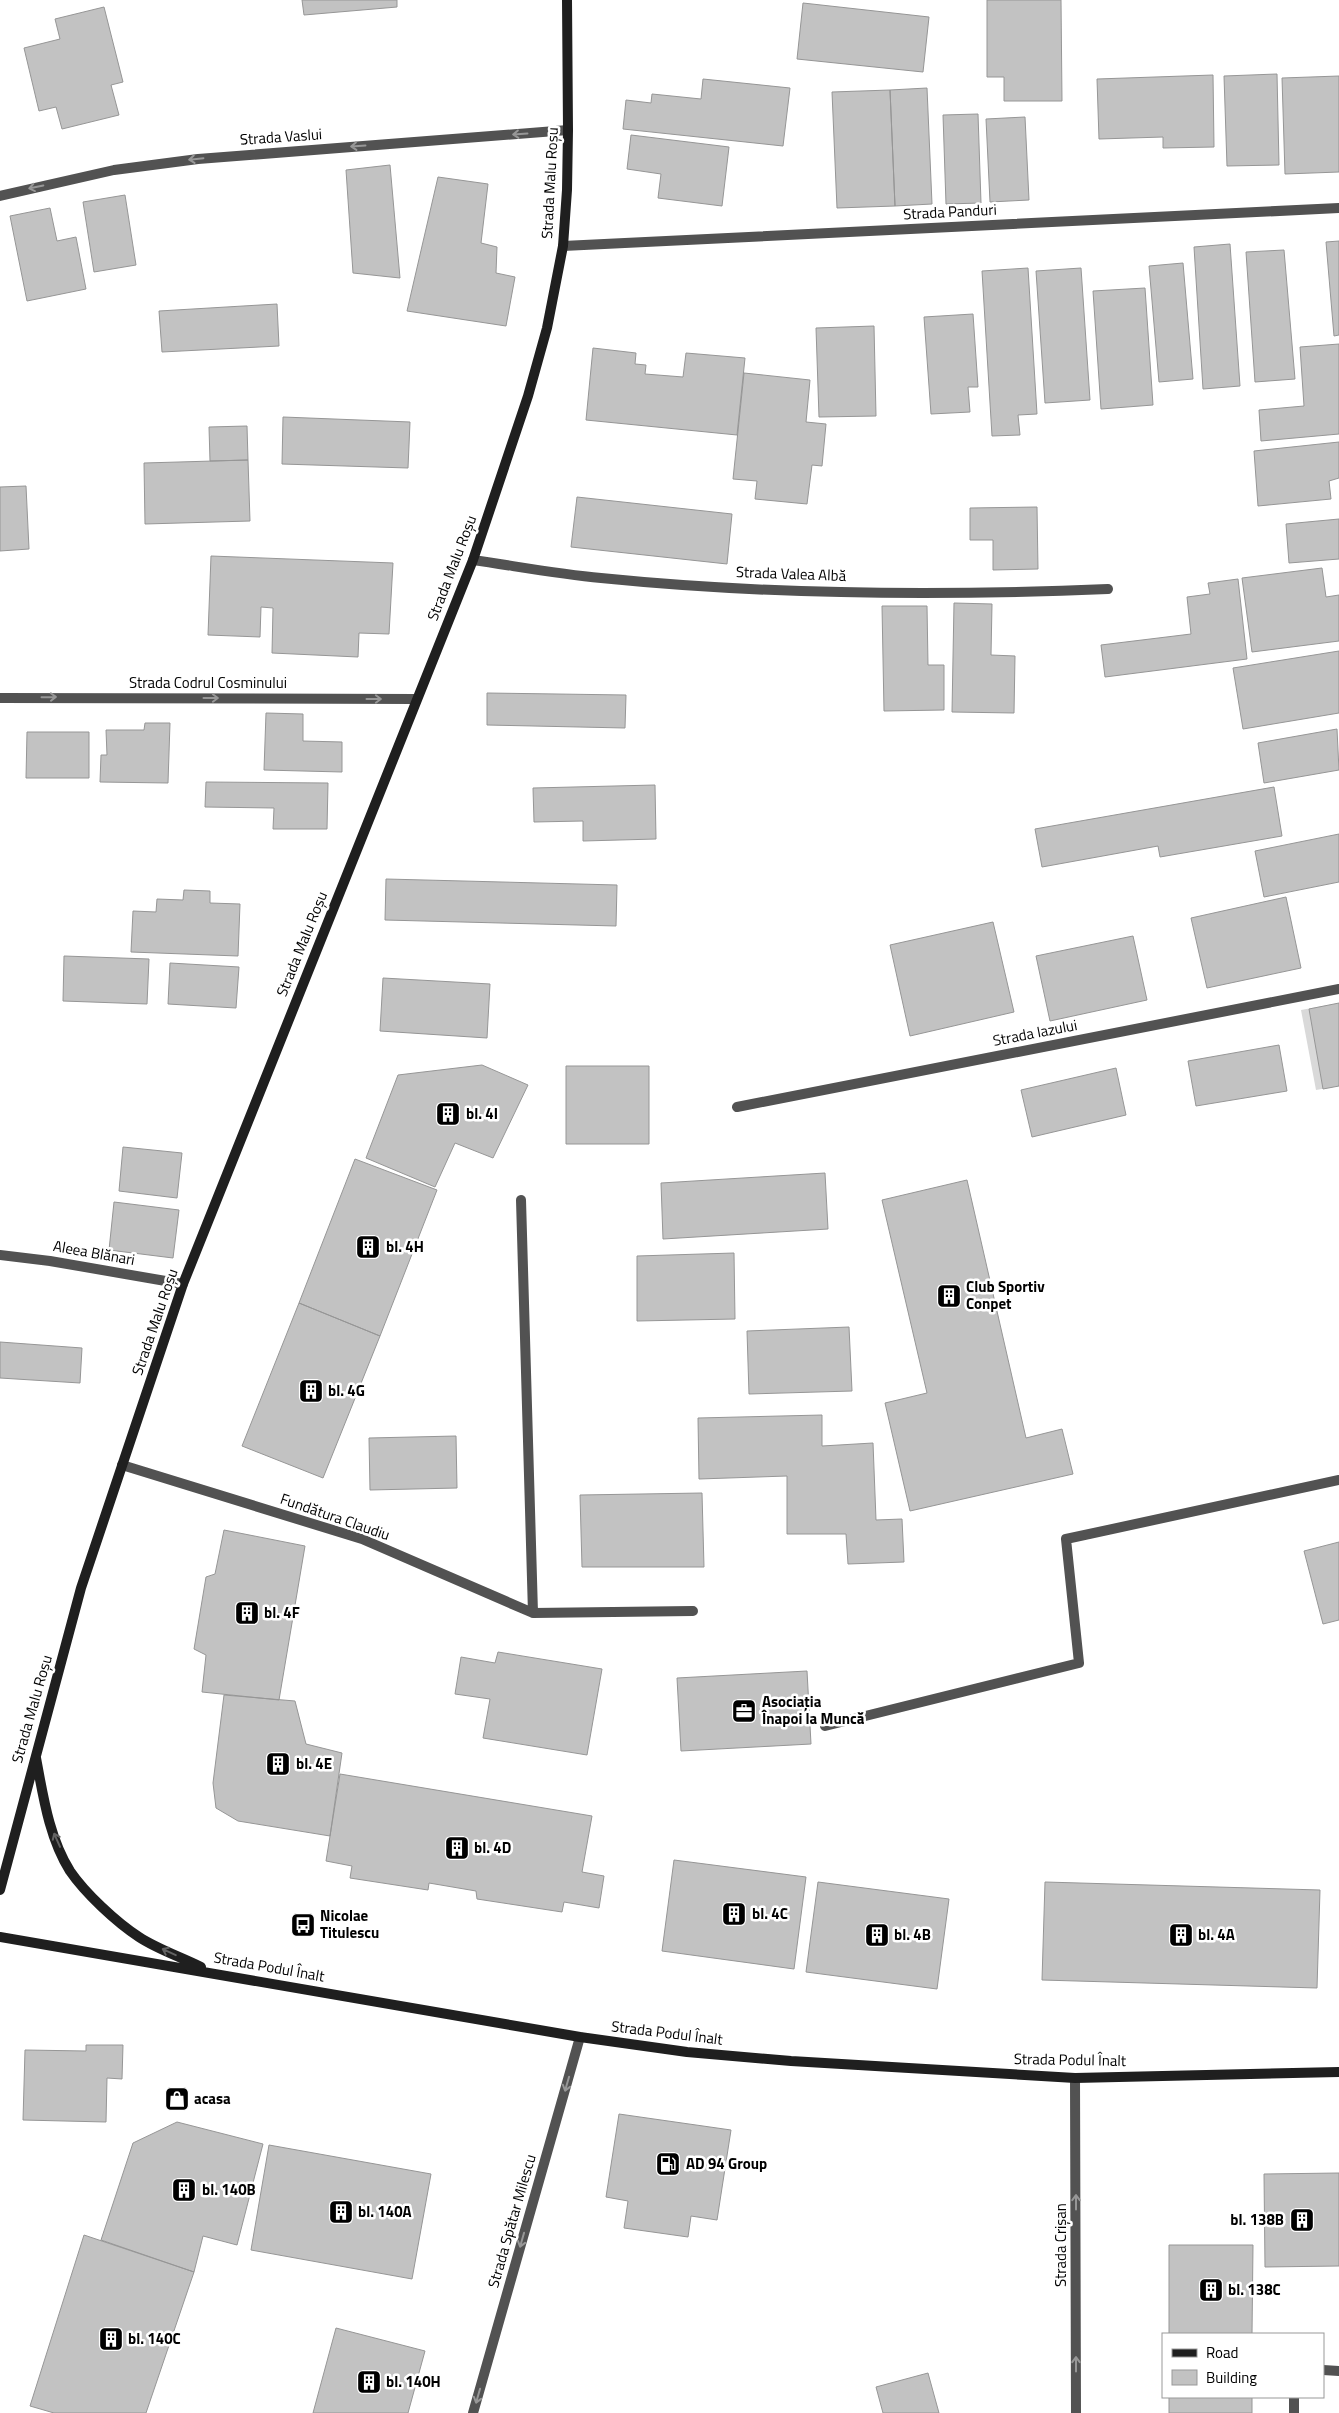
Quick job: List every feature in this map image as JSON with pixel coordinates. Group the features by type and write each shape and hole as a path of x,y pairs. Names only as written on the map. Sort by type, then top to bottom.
{"street":[{"name":"Strada Malu Roșu","path":"0,1890 35,1753 81,1588 183,1284 473,560 528,396 546,328 563,246 567,190 568,130 567,0"},
{"name":"Strada Vaslui","path":"0,196 114,170 198,159 568,130"},
{"name":"Strada Panduri","path":"563,246 1339,208"},
{"name":"Strada Valea Albă","path":"473,560 600,578 735,587 873,593 990,594 1108,589"},
{"name":"Strada Codrul Cosminului","path":"0,698 416,699"},
{"name":"Strada Iazului","path":"737,1107 1339,989"},
{"path":"521,1200 533,1613"},
{"name":"Aleea Blănari","path":"0,1255 50,1261 183,1284"},
{"name":"Fundătura Claudiu","path":"122,1465 362,1539 533,1613 693,1611"},
{"path":"825,1726 1079,1663 1066,1539 1339,1480"},
{"path":"35,1753 44,1802 53,1834 70,1871 109,1914 140,1938 213,1972"},
{"name":"Strada Podul Înalt","path":"0,1937 213,1972 580,2037 687,2052 791,2061 1075,2078 1339,2072"},
{"name":"Strada Spătar Milescu","path":"473,2413 580,2037"},
{"name":"Strada Crișan","path":"1075,2078 1076,2413"},
{"path":"1324,2370 1339,2371"},
{"path":"1294,2398 1294,2413"}],"shaded area":[{"path":"1339,1003 1339,1086 1316,1090 1301,1010"}],"building":[{"path":"302,0 397,0 397,7 304,15"},
{"path":"987,0 1061,0 1062,101 1004,101 1004,77 987,77"},
{"path":"803,3 929,17 923,72 797,59"},
{"path":"104,7 123,82 111,85 119,115 62,129 56,107 39,111 24,48 60,39 55,19"},
{"path":"1277,74 1279,165 1227,166 1224,76"},
{"path":"1213,75 1214,147 1163,148 1163,137 1099,139 1097,79"},
{"path":"1339,76 1339,172 1285,174 1282,78"},
{"path":"703,79 790,88 783,146 623,129 626,100 651,103 652,94 701,99"},
{"path":"927,88 932,204 895,206 890,90"},
{"path":"890,90 895,206 837,208 832,92"},
{"path":"978,114 981,203 946,204 943,115"},
{"path":"1025,117 1029,200 990,202 986,119"},
{"path":"631,135 729,147 722,206 658,198 661,174 627,169"},
{"path":"390,165 400,278 353,273 346,170"},
{"path":"438,177 488,184 481,243 497,247 496,273 515,277 506,326 407,311"},
{"path":"125,195 136,265 94,272 83,202"},
{"path":"50,208 57,241 76,237 86,289 27,301 10,216"},
{"path":"1339,241 1339,335 1334,336 1326,242"},
{"path":"1230,244 1240,386 1203,389 1194,247"},
{"path":"1284,250 1295,379 1255,382 1246,252"},
{"path":"1183,263 1193,379 1159,382 1149,266"},
{"path":"1028,268 1037,414 1018,415 1020,435 992,436 982,271"},
{"path":"1081,268 1090,400 1045,403 1036,271"},
{"path":"1145,288 1153,405 1101,409 1093,291"},
{"path":"277,304 279,346 162,352 159,311"},
{"path":"973,314 978,387 968,387 970,412 931,414 924,317"},
{"path":"874,326 876,416 819,417 816,328"},
{"path":"1339,344 1339,434 1261,441 1259,410 1304,406 1300,347"},
{"path":"593,348 636,353 635,364 646,365 645,374 683,377 686,353 745,358 737,435 586,420"},
{"path":"744,373 810,380 806,422 826,424 822,466 812,465 807,504 755,499 757,481 733,479"},
{"path":"283,417 410,422 408,468 282,464"},
{"path":"247,426 248,460 210,461 209,427"},
{"path":"1339,442 1339,478 1329,481 1331,499 1258,506 1254,451"},
{"path":"248,460 250,521 145,524 144,463"},
{"path":"26,486 29,549 0,551 0,487"},
{"path":"577,497 732,514 727,564 571,547"},
{"path":"1037,507 1038,569 993,570 993,540 970,540 970,508"},
{"path":"1339,519 1339,559 1289,563 1286,524"},
{"path":"211,556 393,563 389,634 359,633 358,657 272,653 273,608 261,607 260,637 208,635"},
{"path":"1322,568 1326,597 1339,595 1339,641 1252,652 1242,578"},
{"path":"1238,579 1247,659 1105,677 1101,645 1191,634 1187,597 1210,594 1208,583"},
{"path":"954,603 992,604 991,655 1015,656 1014,713 952,712"},
{"path":"882,606 927,606 928,665 944,665 944,710 884,711"},
{"path":"1339,651 1339,713 1243,729 1233,668"},
{"path":"487,693 626,695 625,728 487,725"},
{"path":"266,713 303,714 303,741 342,742 342,772 264,770"},
{"path":"145,723 170,723 168,783 100,782 101,755 107,755 106,730 144,730"},
{"path":"1337,729 1339,770 1264,783 1258,743"},
{"path":"27,732 89,732 89,778 26,778"},
{"path":"206,782 328,783 327,829 273,829 274,808 205,807"},
{"path":"655,785 656,839 583,841 583,821 534,822 533,788"},
{"path":"1274,787 1282,836 1160,857 1158,846 1042,867 1035,829"},
{"path":"1339,834 1339,882 1264,897 1255,851"},
{"path":"386,879 617,885 616,926 385,920"},
{"path":"184,890 210,891 210,903 240,904 238,956 131,952 133,911 156,912 157,899 183,900"},
{"path":"1286,897 1301,968 1207,988 1191,918"},
{"path":"993,922 1014,1012 910,1036 890,945"},
{"path":"1133,936 1147,1000 1050,1021 1036,956"},
{"path":"64,956 149,959 147,1004 63,1001"},
{"path":"170,963 239,967 236,1008 168,1004"},
{"path":"383,978 490,984 487,1038 380,1031"},
{"path":"1339,1003 1339,1086 1323,1089 1309,1009"},
{"path":"1279,1045 1287,1091 1196,1106 1188,1061"},
{"name":"bl. 4I","path":"482,1065 528,1085 493,1158 455,1143 435,1187 366,1158 398,1075"},
{"path":"566,1066 649,1066 649,1144 566,1144"},
{"path":"1116,1068 1126,1115 1032,1137 1021,1090"},
{"path":"123,1147 182,1153 177,1198 119,1191"},
{"name":"bl. 4H","path":"355,1159 437,1190 380,1336 299,1303"},
{"path":"825,1173 828,1229 663,1239 661,1183"},
{"name":"Club Sportiv Conpet","path":"967,1180 1026,1438 1062,1429 1073,1474 910,1511 885,1403 927,1393 882,1200"},
{"path":"114,1202 179,1210 173,1258 109,1250"},
{"path":"734,1253 735,1319 637,1321 637,1256"},
{"name":"bl. 4G","path":"299,1303 380,1336 323,1478 242,1446"},
{"path":"849,1327 852,1391 749,1394 747,1331"},
{"path":"0,1342 82,1348 80,1383 0,1378"},
{"path":"822,1415 822,1446 873,1443 876,1520 902,1519 904,1562 848,1564 846,1534 787,1534 787,1476 699,1479 698,1418"},
{"path":"456,1436 457,1488 370,1490 369,1438"},
{"path":"702,1493 704,1567 582,1567 580,1495"},
{"name":"bl. 4F","path":"224,1530 305,1546 279,1700 202,1692 206,1655 194,1649 206,1577 215,1574"},
{"path":"1339,1542 1339,1620 1323,1624 1304,1551"},
{"path":"498,1652 602,1669 587,1755 483,1738 490,1699 455,1694 461,1657 495,1663"},
{"name":"Asociația Înapoi la Muncă","path":"807,1671 811,1744 681,1751 677,1678"},
{"name":"bl. 4E","path":"224,1695 295,1701 306,1744 342,1753 330,1836 238,1821 216,1808 213,1783"},
{"name":"bl. 4D","path":"340,1774 592,1816 582,1872 604,1876 599,1908 564,1902 562,1912 477,1899 476,1891 429,1883 428,1890 350,1878 352,1866 326,1861"},
{"name":"bl. 4C","path":"674,1860 806,1877 794,1969 662,1951"},
{"name":"bl. 4B","path":"818,1882 949,1899 937,1989 806,1972"},
{"name":"bl. 4A","path":"1045,1882 1320,1890 1317,1988 1042,1980"},
{"path":"86,2045 123,2045 122,2079 107,2078 106,2122 23,2120 25,2050 86,2051"},
{"name":"AD 94 Group","path":"619,2114 731,2130 717,2220 691,2216 688,2237 624,2228 628,2201 606,2197"},
{"name":"bl. 140B","path":"177,2122 263,2144 237,2245 203,2236 194,2272 101,2240 133,2143"},
{"name":"bl. 140A","path":"269,2145 431,2174 412,2279 251,2250"},
{"name":"bl. 138B","path":"1339,2173 1339,2266 1265,2267 1264,2174"},
{"name":"bl. 140C","path":"84,2235 194,2272 146,2413 54,2413 30,2406"},
{"name":"bl. 138C","path":"1169,2245 1253,2245 1252,2333 1169,2333"},
{"name":"bl. 140H","path":"336,2328 425,2351 408,2413 313,2413"},
{"path":"928,2373 939,2413 883,2413 876,2387"},
{"path":"1169,2398 1252,2398 1252,2413 1169,2413"}],"place":[{"name":"bl. 4I","path":"448,1114"},
{"name":"bl. 4H","path":"368,1247"},
{"name":"Club Sportiv Conpet","path":"949,1296"},
{"name":"bl. 4G","path":"311,1391"},
{"name":"bl. 4F","path":"247,1613"},
{"name":"Asociația Înapoi la Muncă","path":"744,1711"},
{"name":"bl. 4E","path":"278,1764"},
{"name":"bl. 4D","path":"457,1848"},
{"name":"bl. 4C","path":"734,1914"},
{"name":"Nicolae Titulescu","path":"303,1925"},
{"name":"bl. 4B","path":"877,1935"},
{"name":"bl. 4A","path":"1181,1935"},
{"name":"acasa","path":"177,2099"},
{"name":"AD 94 Group","path":"668,2164"},
{"name":"bl. 140B","path":"184,2190"},
{"name":"bl. 140A","path":"341,2212"},
{"name":"bl. 138B","path":"1302,2220"},
{"name":"bl. 138C","path":"1211,2290"},
{"name":"bl. 140C","path":"111,2339"},
{"name":"bl. 140H","path":"369,2382"}]}
